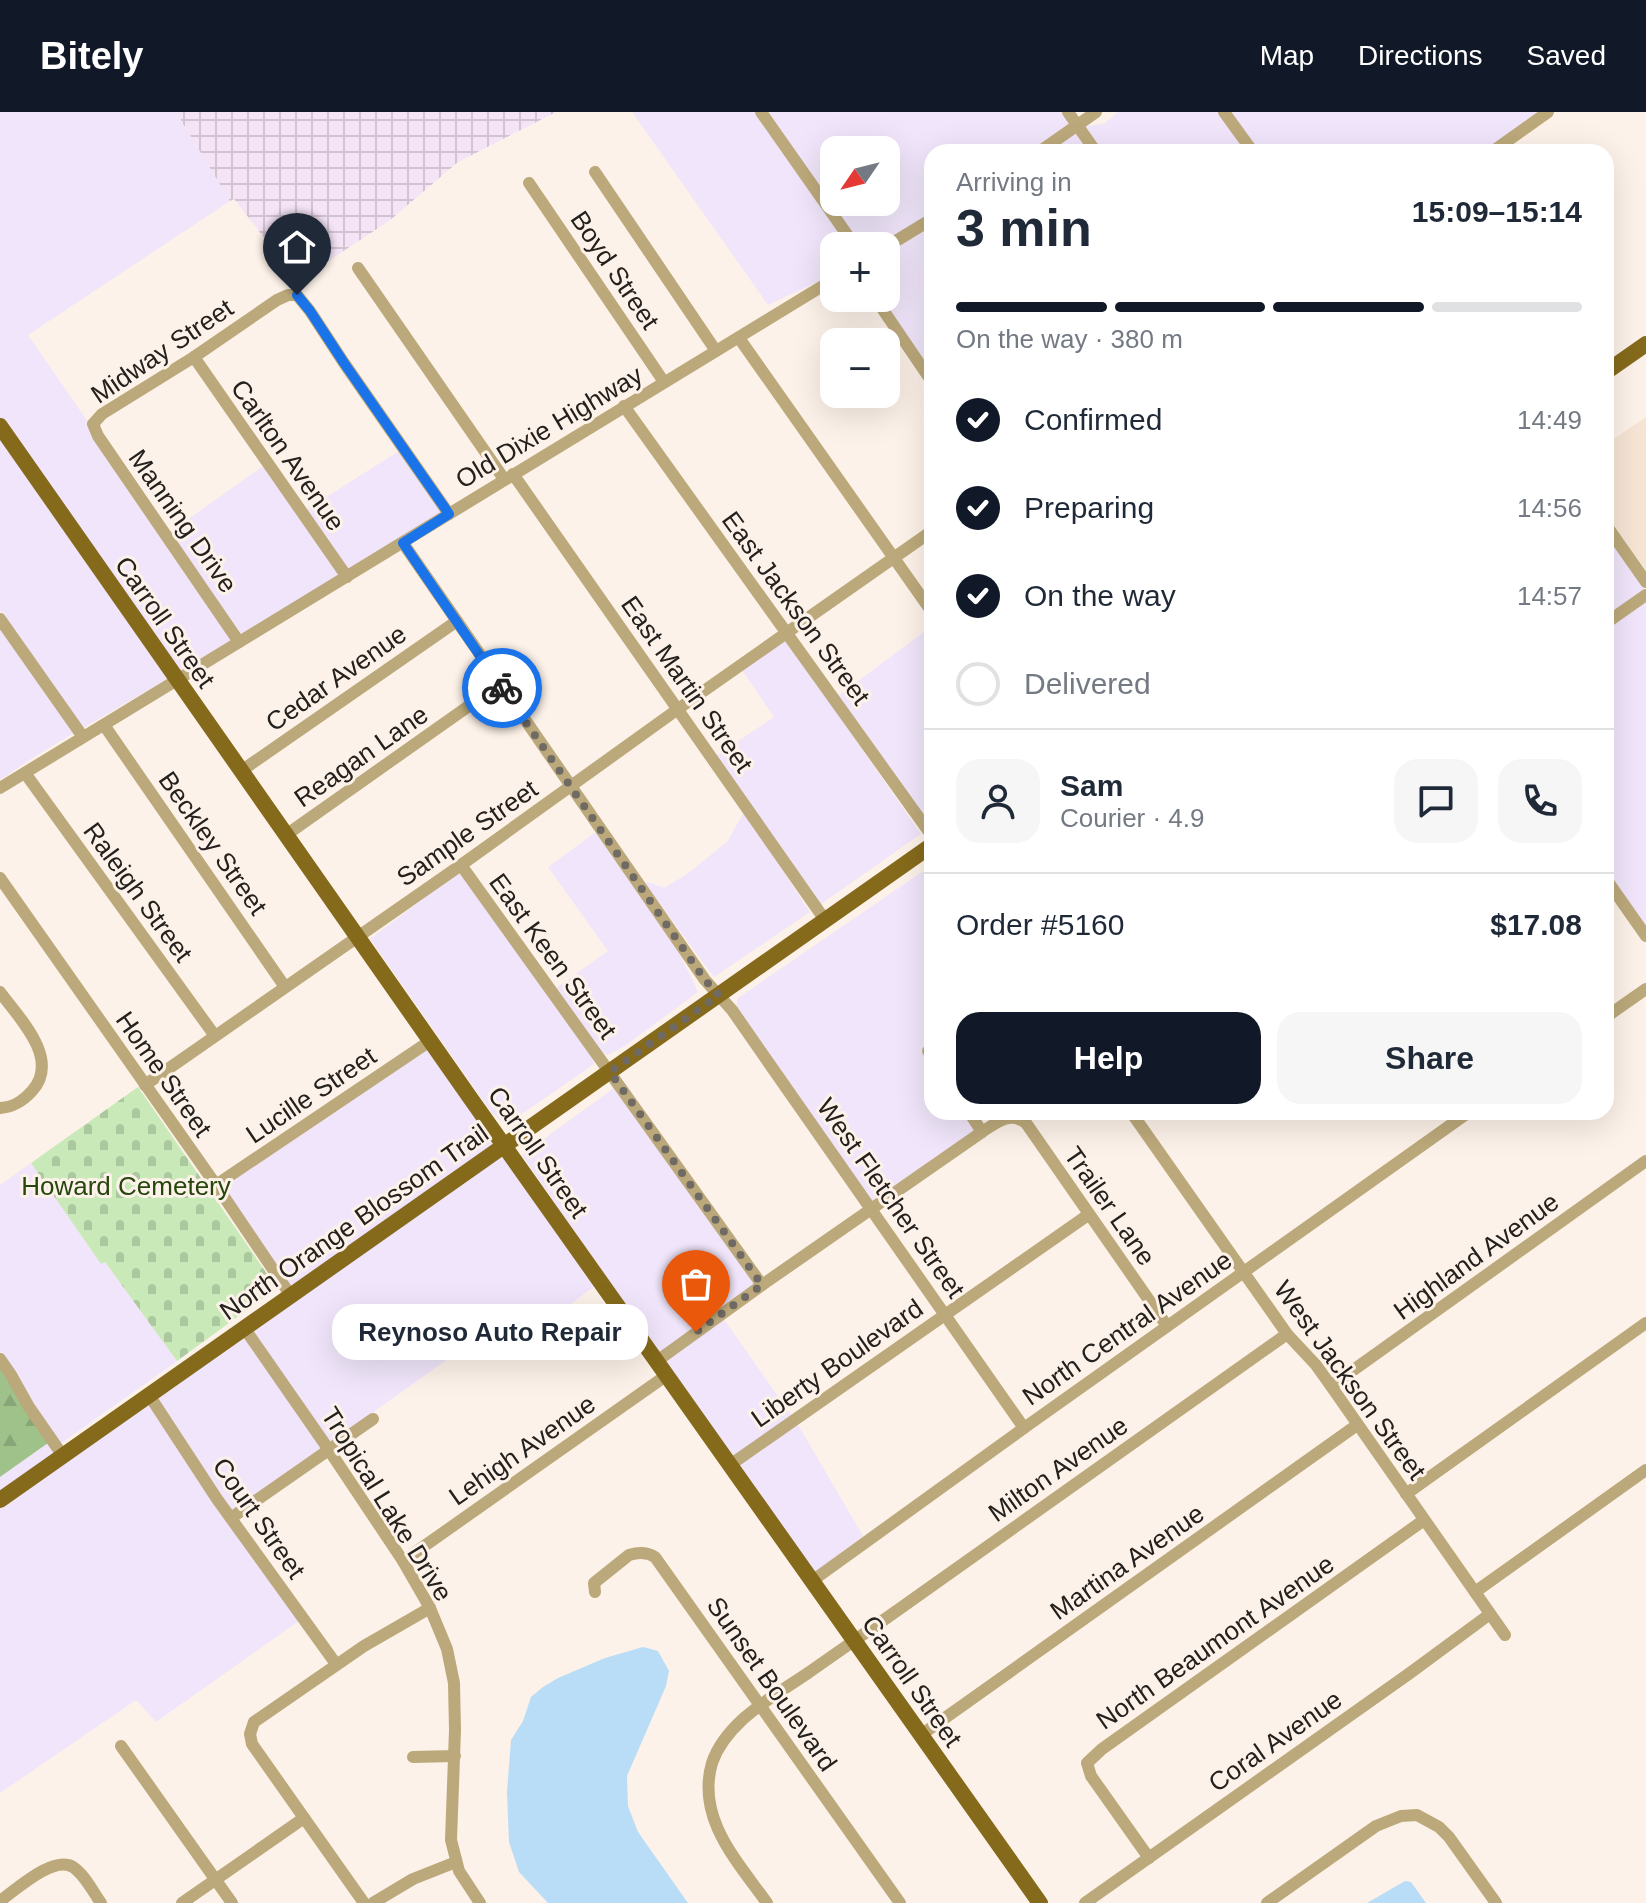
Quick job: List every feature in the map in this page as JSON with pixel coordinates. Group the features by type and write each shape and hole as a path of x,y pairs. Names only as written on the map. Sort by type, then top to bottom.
{"main road":[{"path":"1614,366 1646,344"},
{"name":"Carroll Street","path":"0,426 430,1041 1040,1903"},
{"name":"North Orange Blossom Trail","path":"0,1500 924,851"}],"street":[{"path":"761,112 845,232"},
{"path":"1068,112 1090,144"},
{"path":"1050,144 1096,112"},
{"path":"1224,112 1247,144"},
{"path":"1503,144 1548,112"},
{"path":"595,172 716,351"},
{"name":"Boyd Street","path":"529,183 664,382"},
{"path":"900,238 924,224"},
{"name":"East Martin Street","path":"358,268 678,709 825,920"},
{"name":"Old Dixie Highway","path":"0,788 820,288"},
{"name":"Midway Street","path":"93,424 102,414 194,357 277,300 297,295 449,514"},
{"path":"884,312 924,370"},
{"path":"739,338 924,601"},
{"name":"Carlton Avenue","path":"194,357 347,577"},
{"name":"East Jackson Street","path":"624,406 924,825"},
{"name":"Manning Drive","path":"93,424 98,436 239,642"},
{"path":"1614,536 1646,582"},
{"name":"Sample Street","path":"145,1085 924,537"},
{"name":"West Fletcher Street","path":"403,543 705,980 732,1010 1024,1428"},
{"path":"1614,617 1646,595"},
{"path":"0,619 83,737"},
{"name":"Cedar Avenue","path":"241,771 457,621"},
{"name":"Reagan Lane","path":"286,835 500,684"},
{"name":"Beckley Street","path":"104,725 285,987"},
{"name":"Raleigh Street","path":"25,773 215,1036"},
{"name":"East Keen Street","path":"461,865 762,1285"},
{"name":"Home Street","path":"0,878 291,1296"},
{"path":"1614,890 1646,936"},
{"path":"1614,1011 1646,989"},
{"path":"0,992 38,1046 42,1073 22,1101 0,1108"},
{"name":"Lucille Street","path":"216,1185 430,1041"},
{"path":"974,1120 982,1132"},
{"name":"Lehigh Avenue","path":"403,1561 662,1368 762,1285 1000,1120"},
{"name":"Trailer Lane","path":"1022,1120 1167,1326"},
{"name":"West Jackson Street","path":"1137,1120 1287,1334 1316,1365 1505,1635"},
{"name":"North Central Avenue","path":"812,1581 1458,1120"},
{"name":"Highland Avenue","path":"1331,1386 1646,1161"},
{"name":"Liberty Boulevard","path":"730,1465 1088,1215"},
{"path":"1406,1494 1646,1323"},
{"name":"Tropical Lake Drive","path":"245,1329 403,1561 430,1608 447,1649 454,1683 451,1840 464,1880 480,1903"},
{"name":"Milton Avenue","path":"855,1641 1287,1334"},
{"path":"0,1359 63,1456"},
{"name":"Court Street","path":"149,1395 231,1518 336,1664"},
{"path":"231,1518 373,1419"},
{"name":"Martina Avenue","path":"921,1735 1357,1425"},
{"path":"1475,1592 1646,1470"},
{"name":"North Beaumont Avenue","path":"1149,1858 1091,1776 1087,1763 1102,1749 1424,1520"},
{"name":"Sunset Boulevard","path":"595,1592 594,1583 629,1555 649,1553 655,1557 900,1903"},
{"path":"364,1903 252,1744 250,1734 254,1722 336,1664 430,1608"},
{"name":"Coral Avenue","path":"1085,1903 1490,1614"},
{"path":"767,1903 723,1841 710,1808 708,1791 713,1760 721,1743 744,1718 855,1641"},
{"path":"121,1746 232,1903"},
{"path":"413,1757 455,1756"},
{"path":"1267,1903 1376,1826 1401,1816 1417,1815 1439,1827 1449,1837 1496,1903"},
{"path":"182,1903 304,1818"},
{"path":"373,1903 413,1879 456,1862"},
{"path":"0,1901 44,1870 63,1864 76,1869 101,1903"}],"shaded area":[{"path":"0,112 176,112 230,201 28,335 232,641 177,673 0,417"},
{"path":"176,112 556,112 458,162 389,221 298,281 234,199 230,201"},
{"path":"632,112 755,112 820,205 820,216 828,216 839,232 820,232 820,281 768,305"},
{"path":"768,112 1062,112 1071,124 1043,144 924,144 924,218 900,233 851,232 840,216 900,216 900,136 820,136 820,187"},
{"path":"1118,112 1218,112 1240,144 1058,144 1084,126 1104,124"},
{"path":"1231,112 1538,112 1494,144 1253,144"},
{"path":"924,229 924,361 891,312 900,312 900,243"},
{"path":"1646,417 1646,571 1614,527 1614,439"},
{"path":"0,435 169,678 83,728 0,610"},
{"path":"399,451 442,513 348,571 306,510"},
{"path":"263,466 340,576 241,635 170,532"},
{"path":"1614,545 1645,590 1614,611"},
{"path":"1646,600 1646,927 1614,881 1614,622"},
{"path":"0,627 74,733 0,780"},
{"path":"924,632 924,816 838,696"},
{"path":"786,640 921,834 821,904 716,756 774,717 742,670"},
{"path":"744,812 810,912 714,977 645,884 648,882 664,888 687,874 727,842"},
{"path":"596,832 676,947 698,992 608,1055 602,1052 556,988 608,951 548,867"},
{"path":"924,870 924,1048 921,1050 924,1054 924,1120 968,1120 975,1130 872,1201 736,1008 738,998"},
{"path":"460,871 593,1058 594,1064 512,1121 501,1121 491,1112 370,939"},
{"path":"429,1047 498,1145 292,1290 223,1186"},
{"path":"614,1088 755,1284 658,1354 522,1155"},
{"path":"503,1153 596,1285 538,1329 522,1306 330,1443 251,1329"},
{"path":"31,1163 101,1264 105,1262 177,1361 60,1444 0,1350 0,1185"},
{"path":"723,1318 792,1416 732,1458 663,1362"},
{"path":"243,1335 322,1449 232,1511 156,1396"},
{"path":"148,1402 299,1621 156,1722 136,1700 0,1793 0,1506"},
{"path":"797,1423 863,1536 813,1574 737,1465"},
{"path":"48,1443 56,1455 0,1495 0,1477"}],"green space":[{"name":"Howard Cemetery","path":"138,1087 272,1281 270,1293 177,1361 105,1262 101,1264 31,1163"},
{"path":"0,1367 48,1443 0,1477"}],"water":[{"path":"643,1647 658,1651 669,1671 666,1686 627,1776 628,1806 638,1832 688,1903 548,1903 519,1872 509,1842 507,1792 511,1740 523,1721 531,1697 543,1687 605,1658"},
{"path":"1405,1881 1411,1882 1426,1903 1367,1903"}],"way so far":[{"path":"502,688 705,980 719,995 610,1072 762,1285 696,1332"}],"place":[{"name":"Reynoso Auto Repair","path":"696,1332"}],"route":[{"path":"297,295 449,514 403,543 502,688"}]}
